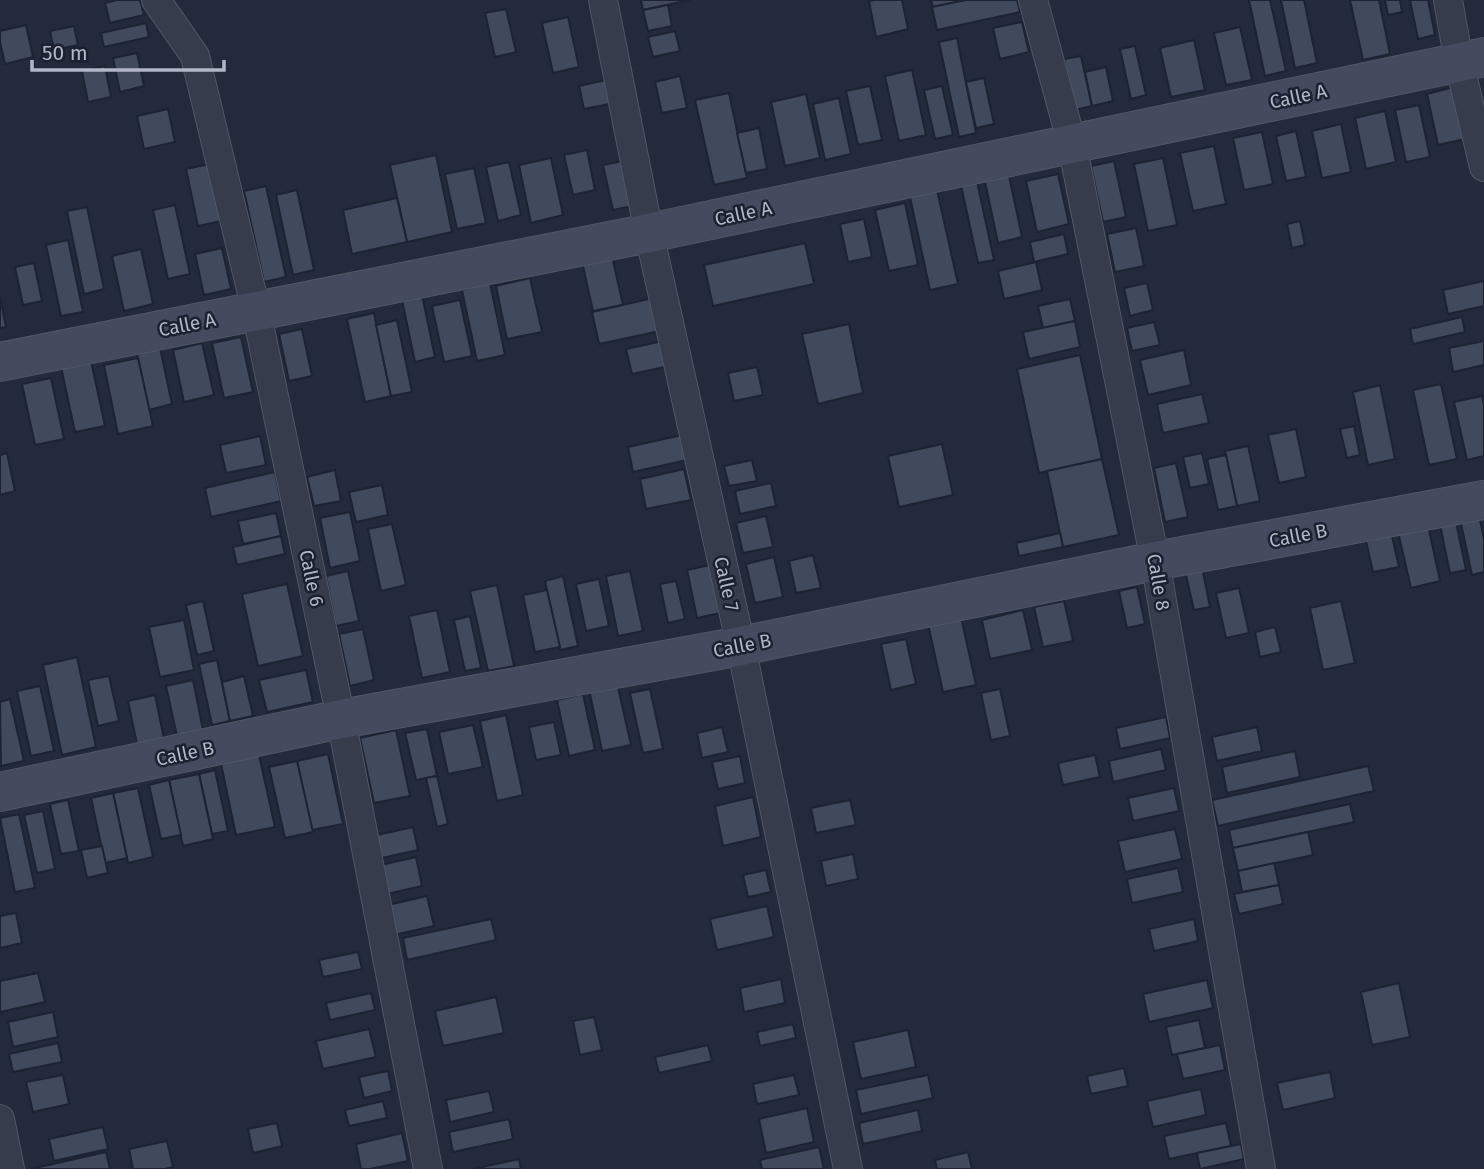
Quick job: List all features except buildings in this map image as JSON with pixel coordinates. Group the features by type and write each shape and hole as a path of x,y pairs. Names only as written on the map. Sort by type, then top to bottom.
{"street":[{"name":"Calle 6","path":"156,0 195,56 257,310 341,719 428,1169"},
{"name":"Calle 7","path":"603,0 649,233 741,646 848,1169"},
{"name":"Calle 8","path":"1033,0 1072,144 1155,561 1261,1169"},
{"path":"1448,0 1472,60 1484,167"},
{"name":"Calle A","path":"0,362 649,233 1472,60"},
{"name":"Calle B","path":"0,792 341,719 741,646 1155,561 1484,500"},
{"path":"0,1119 10,1169"}]}
